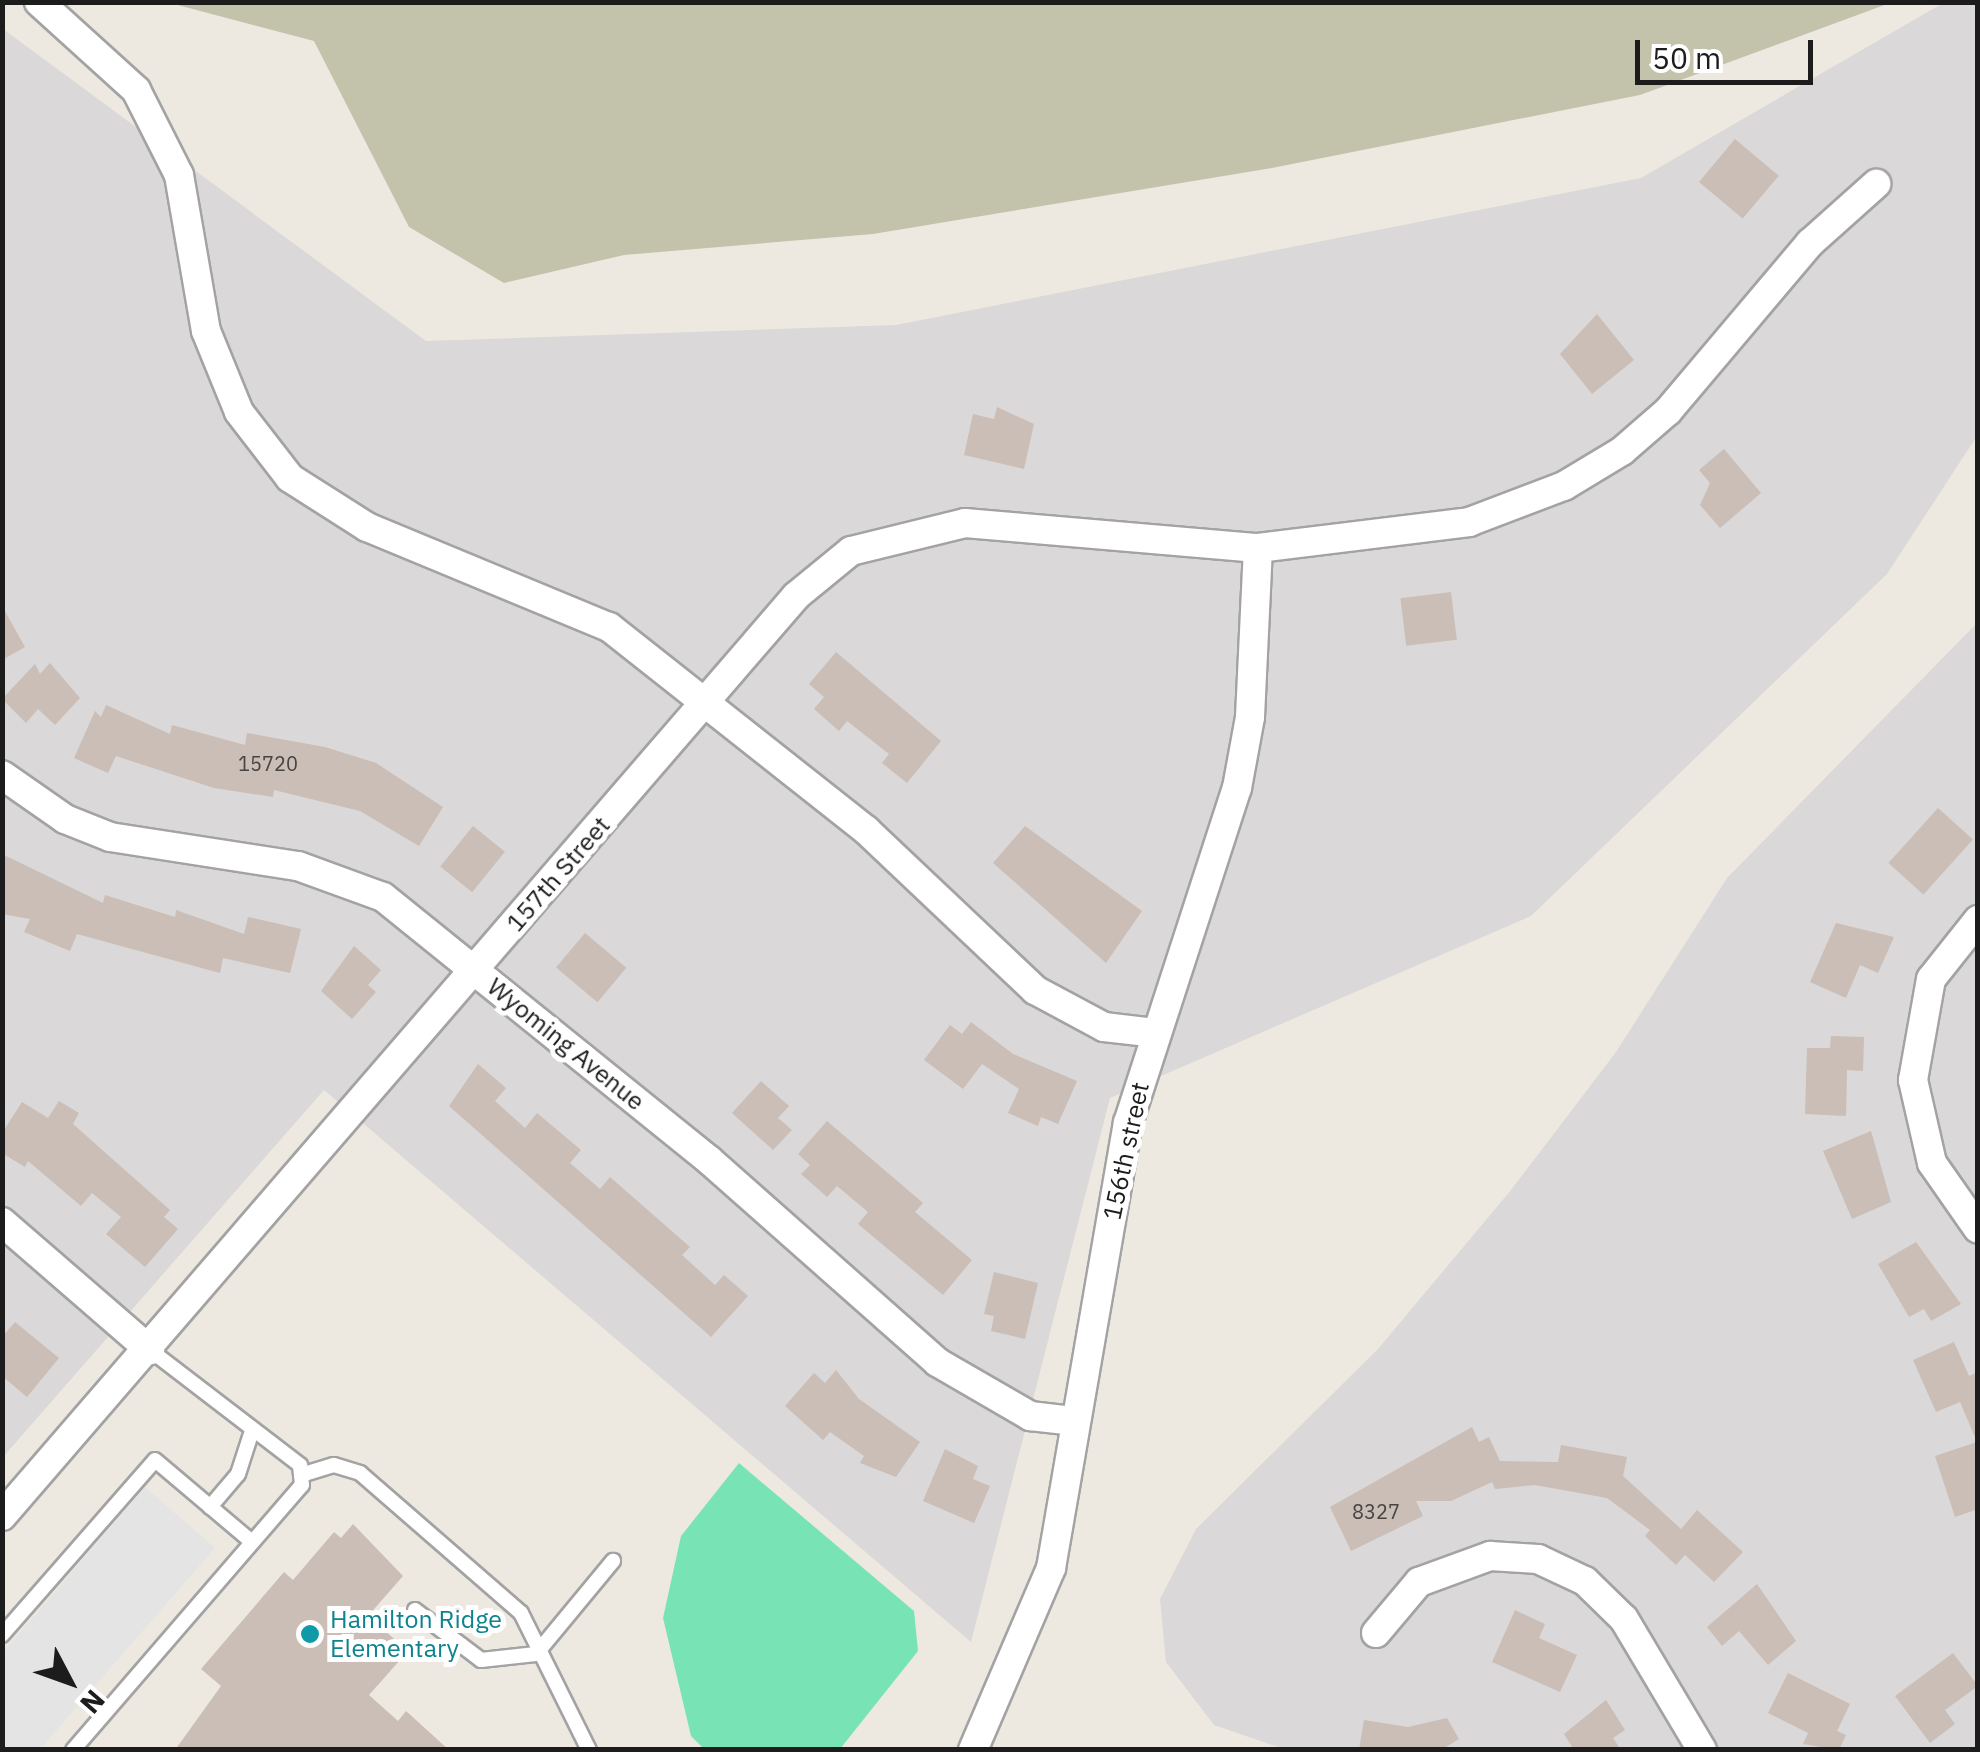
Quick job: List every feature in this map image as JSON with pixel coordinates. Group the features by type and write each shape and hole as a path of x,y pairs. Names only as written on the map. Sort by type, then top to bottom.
{"street":[{"path":"40,2 144,107 178,175 206,331 240,412 275,463 347,518 609,627 866,830 1034,990 1104,1027 1154,1033"},
{"name":"157th Street","path":"2,1516 150,1350 796,596 851,550 913,530 965,524 1258,548 1469,522 1564,486 1668,411 1810,243 1876,184"},
{"name":"156th street","path":"973,1750 1051,1568 1128,1123 1154,1033 1217,867 1237,788 1250,717 1258,548"},
{"name":"Wyoming Avenue","path":"2,775 66,820 110,837 346,878 419,922 709,1160 937,1362 1030,1416 1074,1422"},
{"path":"1978,920 1931,980 1913,1080 1932,1163 1978,1228"},
{"path":"2,1222 150,1350"},
{"path":"1376,1632 1419,1582 1490,1556 1538,1559 1585,1581 1624,1619 1702,1750"}],"lane":[{"path":"73,1750 302,1485 300,1465 252,1432 150,1350"},
{"path":"210,1507 238,1474 252,1432"},
{"path":"2,1634 156,1460 252,1542"},
{"path":"301,1475 334,1465 360,1473 520,1613 536,1654 589,1750"},
{"path":"415,1610 482,1660 536,1654 614,1561"}],"shaded area":[{"path":"170,3 1890,3 1640,95 1272,168 873,234 624,255 504,283 409,227 314,41"},
{"path":"1943,3 1977,3 1977,436 1887,574 1531,916 1110,1098 971,1642 324,1090 3,1457 3,29 426,341 896,325 1641,178"},
{"path":"1977,623 1977,1749 1284,1749 1214,1725 1166,1662 1160,1599 1196,1529 1378,1349 1511,1190 1616,1052 1727,878"},
{"path":"145,1487 215,1548 40,1749 3,1749 3,1652"}],"green space":[{"path":"739,1463 914,1611 918,1651 840,1749 704,1749 691,1736 663,1618 681,1536"}],"building":[{"path":"1735,139 1779,176 1743,219 1699,182"},
{"path":"1597,314 1634,360 1592,394 1560,354"},
{"path":"997,407 1034,424 1024,469 964,455 973,414 994,419"},
{"path":"1724,449 1761,493 1720,528 1700,505 1710,483 1699,470"},
{"path":"1451,592 1457,640 1406,646 1400,598"},
{"path":"2,606 25,647 2,660"},
{"path":"836,652 941,741 907,783 882,763 889,754 847,721 839,731 814,709 824,697 809,684"},
{"path":"50,663 80,698 55,725 38,709 26,723 2,699 35,664 40,674"},
{"path":"106,705 170,734 172,725 245,745 247,733 325,747 376,763 443,807 419,846 360,811 274,790 273,797 214,788 116,756 108,773 74,758 95,711 101,717"},
{"path":"1938,808 1973,839 1923,894 1888,863"},
{"path":"473,826 505,852 472,892 440,866"},
{"path":"1025,826 1142,911 1106,963 993,863"},
{"path":"2,854 103,903 105,895 175,917 176,910 244,934 248,917 301,929 290,973 223,958 220,973 77,934 70,951 24,932 30,919 2,914"},
{"path":"1836,923 1894,937 1878,973 1860,965 1846,998 1810,982"},
{"path":"585,933 626,968 597,1002 556,967"},
{"path":"354,946 381,970 368,985 376,992 352,1019 321,991"},
{"path":"971,1022 1013,1054 1077,1081 1058,1124 1041,1117 1038,1126 1008,1113 1019,1089 982,1064 963,1089 924,1060 950,1025 962,1034"},
{"path":"1831,1036 1864,1037 1863,1071 1847,1070 1846,1116 1805,1114 1807,1048 1830,1048"},
{"path":"478,1064 506,1088 495,1101 525,1128 537,1113 581,1150 570,1163 600,1189 610,1177 690,1247 682,1255 715,1285 724,1275 748,1296 711,1337 449,1106"},
{"path":"761,1081 789,1106 778,1118 792,1130 773,1150 732,1113"},
{"path":"59,1101 79,1113 73,1124 170,1210 164,1217 178,1229 145,1267 106,1234 121,1217 92,1193 81,1206 28,1161 25,1167 2,1153 2,1133 22,1102 48,1118"},
{"path":"827,1121 923,1203 915,1212 972,1260 943,1295 858,1224 868,1212 837,1186 827,1197 801,1174 810,1165 798,1154"},
{"path":"1871,1131 1891,1202 1852,1219 1823,1151"},
{"path":"1916,1242 1961,1304 1931,1321 1924,1309 1909,1317 1878,1264"},
{"path":"994,1272 1038,1283 1025,1339 991,1331 994,1316 984,1314"},
{"path":"15,1322 59,1358 27,1397 2,1376 2,1337"},
{"path":"1954,1342 1969,1376 1978,1372 1978,1509 1955,1517 1935,1456 1977,1442 1960,1402 1936,1412 1913,1360"},
{"path":"836,1370 859,1399 920,1442 896,1477 860,1463 864,1456 830,1432 823,1440 785,1406 814,1373 825,1383"},
{"path":"1472,1427 1479,1442 1489,1437 1500,1461 1558,1462 1561,1445 1627,1457 1623,1476 1681,1529 1697,1510 1743,1552 1714,1582 1685,1555 1676,1565 1645,1536 1650,1530 1607,1498 1535,1485 1495,1489 1492,1482 1451,1501 1416,1501 1423,1516 1351,1551 1330,1507"},
{"path":"945,1449 978,1466 973,1479 990,1486 974,1523 923,1501"},
{"name":"Hamilton Ridge Elementary","path":"353,1524 403,1576 368,1616 408,1651 369,1695 398,1721 406,1711 449,1750 175,1750 221,1686 201,1669 284,1572 293,1580 334,1532 341,1538"},
{"path":"1757,1584 1796,1641 1768,1665 1739,1631 1722,1646 1707,1627"},
{"path":"1515,1610 1545,1624 1539,1638 1577,1655 1560,1692 1492,1662"},
{"path":"1953,1653 1978,1686 1945,1710 1955,1724 1930,1743 1895,1696"},
{"path":"1788,1673 1850,1704 1837,1731 1846,1735 1839,1750 1803,1744 1808,1733 1768,1713"},
{"path":"1606,1700 1625,1730 1613,1738 1621,1750 1574,1750 1564,1734"},
{"path":"1447,1718 1459,1739 1441,1750 1359,1750 1364,1720 1408,1727"}],"place":[{"name":"Hamilton Ridge Elementary","path":"310,1634"}]}
